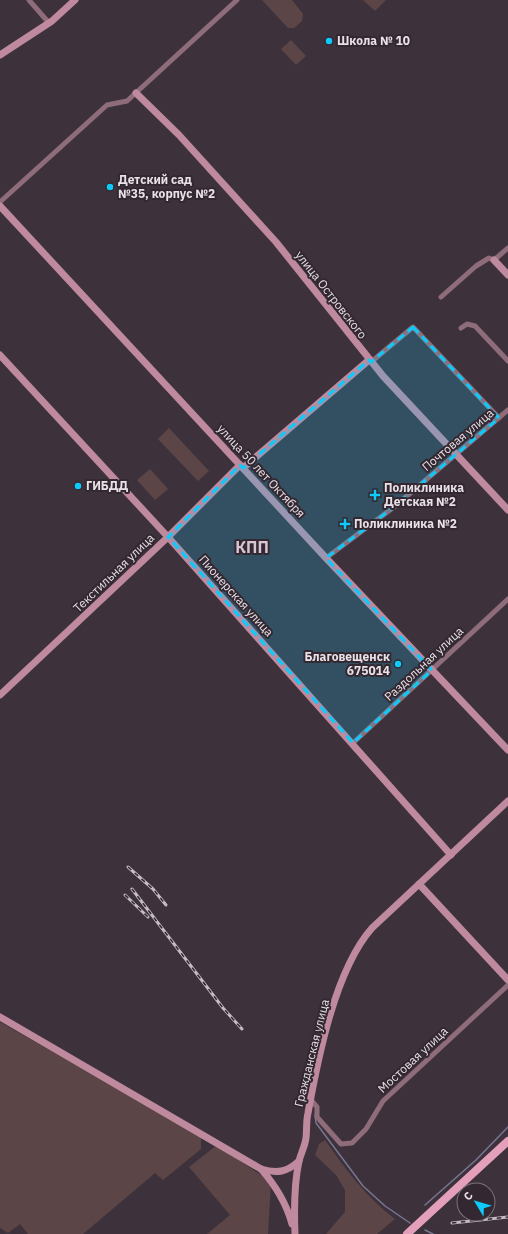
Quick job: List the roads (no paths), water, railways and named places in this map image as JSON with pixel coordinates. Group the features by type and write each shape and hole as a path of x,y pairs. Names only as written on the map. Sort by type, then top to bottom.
{"main road":[{"path":"407,1234 508,1141"}],"street":[{"path":"29,0 49,23"},
{"path":"0,55 49,23 75,0"},
{"path":"0,202 107,105 127,101 237,0"},
{"name":"улица Островского","path":"136,93 179,135 276,242 370,361 455,455 508,510"},
{"name":"улица 50 лет Октября","path":"0,206 326,558 508,750"},
{"path":"494,260 508,248"},
{"path":"441,297 484,260 489,258 494,260 508,275"},
{"path":"461,328 467,324 475,326 508,361"},
{"name":"Текстильная улица","path":"0,695 242,466 413,327 499,418"},
{"name":"Пионерская улица","path":"0,355 168,537 451,854"},
{"name":"Почтовая улица","path":"326,558 394,507 508,410"},
{"name":"Раздольная улица","path":"353,743 508,599"},
{"name":"Гражданская улица","path":"295,1234 296,1186 299,1161 306,1137 311,1100 328,1024 348,963 354,951 372,928 508,801"},
{"path":"418,884 508,980"},
{"name":"Мостовая улица","path":"311,1100 317,1107 316,1117 341,1144 352,1143 366,1129 383,1101 508,985"},
{"path":"0,1016 261,1169 281,1194 295,1234"},
{"path":"261,1169 279,1172 293,1166 299,1161"}],"waterway":[{"path":"315,1115 316,1123 363,1186 385,1206 410,1223"},
{"path":"425,1205 476,1160 508,1127"},
{"path":"425,1230 433,1234"}],"railway":[{"path":"128,867 153,889 166,905"},
{"path":"132,889 223,1008 242,1029"},
{"path":"125,895 148,917"},
{"path":"452,1223 508,1217"}],"place":[{"name":"Школа № 10","path":"329,41"},
{"name":"Детский сад №35, корпус №2","path":"110,187"},
{"name":"ГИБДД","path":"78,486"},
{"name":"Поликлиника Детская №2","path":"375,495"},
{"name":"Поликлиника №2","path":"345,524"},
{"name":"Благовещенск 675014","path":"398,664"}],"district":[{"name":"КПП","path":"252,547"}]}
